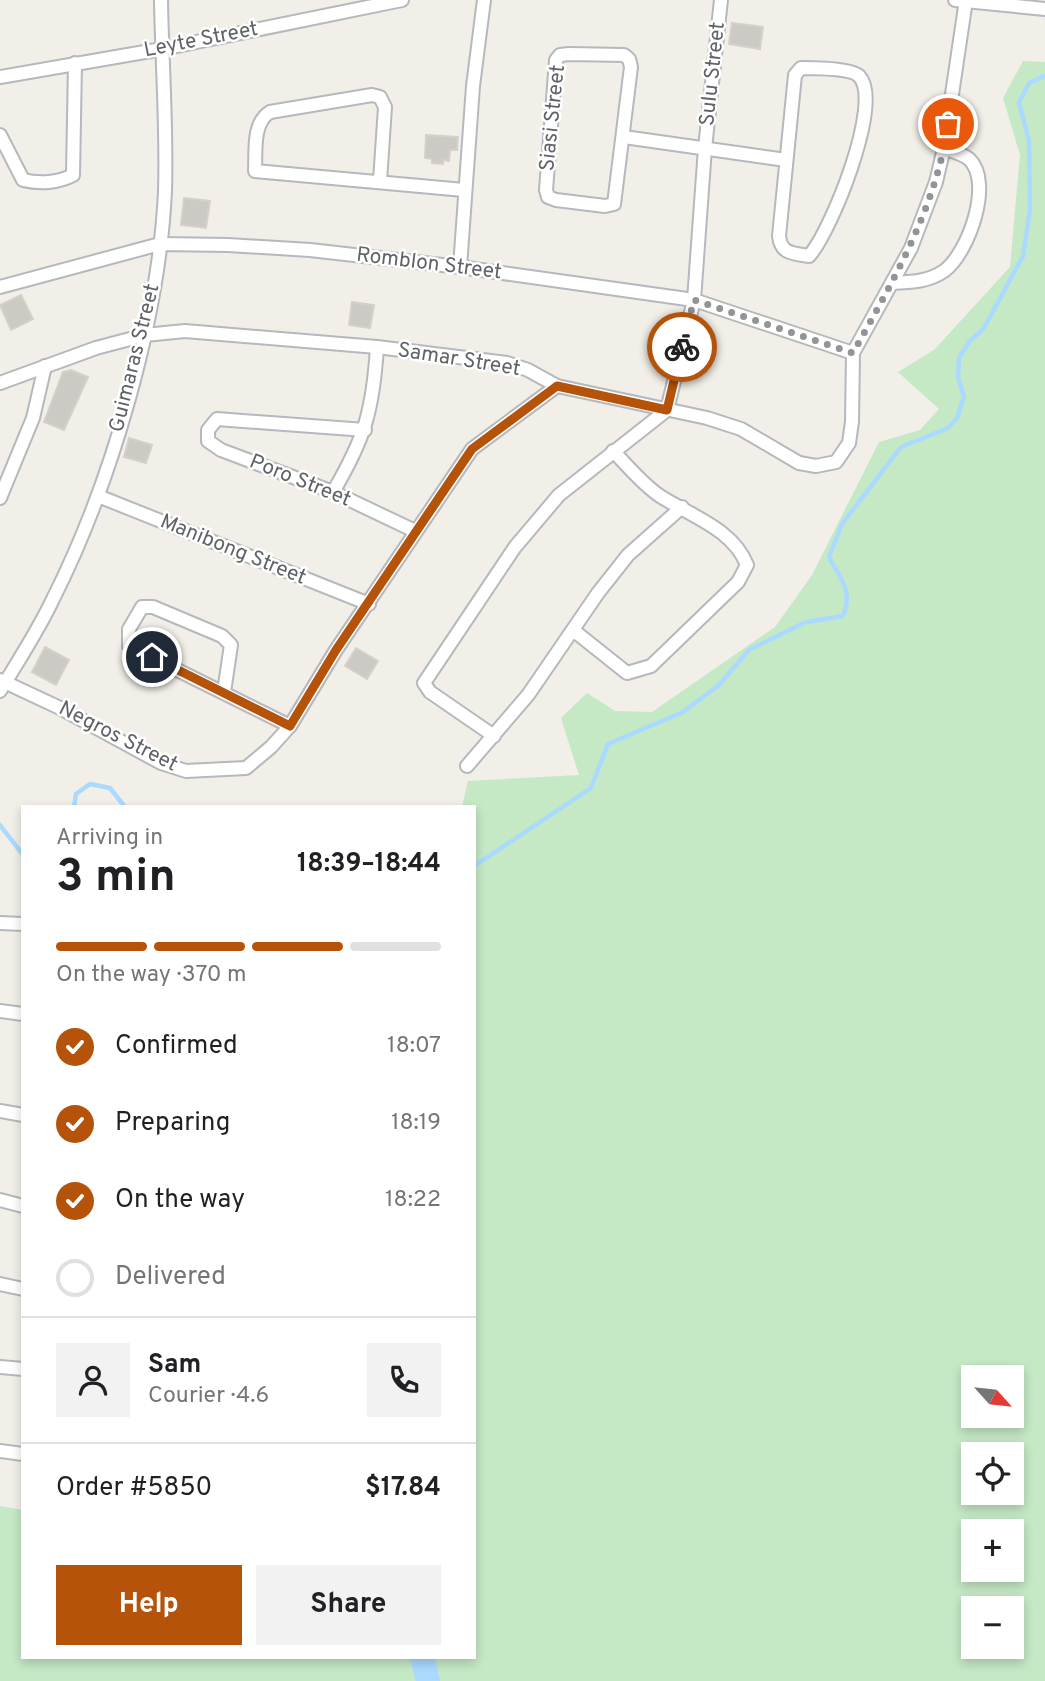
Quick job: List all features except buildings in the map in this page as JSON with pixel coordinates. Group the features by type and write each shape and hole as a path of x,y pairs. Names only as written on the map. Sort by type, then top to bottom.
{"street":[{"name":"Guimaras Street","path":"2,684 53,600 98,496 145,335 160,244 165,191 161,0"},
{"name":"Leyte Street","path":"0,77 162,49 402,0"},
{"path":"460,267 473,86 484,0"},
{"name":"Sulu Street","path":"667,410 694,300 705,148 721,0"},
{"path":"853,353 911,248 931,195 944,148 962,0 1045,9"},
{"name":"Siasi Street","path":"560,55 624,55 629,58 631,67 624,137 614,204 605,206 548,197 546,190 556,60 560,55"},
{"path":"0,135 23,180 34,183 64,180 73,175 75,63"},
{"path":"801,68 854,72 861,78 866,93 859,136 846,187 819,244 808,256 786,252 780,247 786,160 795,75 801,68"},
{"path":"380,181 384,107 380,97 372,95 270,112 263,116 257,131 255,171 464,190"},
{"path":"624,137 786,160"},
{"path":"892,283 922,281 945,270 960,252 980,201 979,176 969,159 944,148"},
{"name":"Romblon Street","path":"0,287 160,244 310,250 460,267 694,300 853,353"},
{"name":"Samar Street","path":"0,383 96,348 145,335 185,331 377,347 507,363 528,370 557,386 707,418 741,429 799,463 816,466 836,462 849,443 853,353"},
{"path":"333,492 365,430 374,386 377,347"},
{"path":"1,492 33,418 45,366"},
{"name":"Negros Street","path":"2,684 161,763 186,771 246,768 290,726 336,650 472,449 557,386"},
{"path":"495,736 430,692 424,683 515,547 559,495 667,410"},
{"name":"Poro Street","path":"365,430 217,419 208,430 208,441 221,450 333,492 415,531"},
{"path":"572,630 627,673 651,666 738,582 747,565 740,548 682,507 660,495 613,451"},
{"name":"Manibong Street","path":"98,496 369,604"},
{"path":"467,766 528,695 628,555 682,507"},
{"path":"224,692 231,645 222,636 211,631 153,607 142,607 129,629 129,646 290,726"},
{"path":"0,923 21,923"},
{"path":"0,1011 21,1014"},
{"path":"0,1111 21,1115"},
{"path":"0,1200 21,1205"},
{"path":"0,1284 21,1289"},
{"path":"0,1367 21,1369"},
{"path":"0,1451 21,1454"}],"green space":[{"path":"1023,61 1045,62 1045,1681 0,1681 0,1506 21,1510 21,1659 476,1659 476,805 462,805 468,781 579,775 561,718 587,693 615,711 652,712 775,627 812,575 879,442 920,430 939,409 898,372 934,350 1010,267 1020,155 1003,98"}],"waterway":[{"path":"476,865 591,788 608,744 683,712 718,686 749,650 806,622 843,616 846,592 829,557 842,524 901,447 948,428 957,418 964,397 958,377 959,358 969,342 984,328 1023,256 1030,210 1029,141 1019,103 1029,83 1045,76"},
{"path":"74,805 76,794 90,784 110,788 123,805"},
{"path":"0,825 21,852"},
{"path":"422,1659 428,1681"}],"way so far":[{"path":"682,347 694,300 853,353 911,248 936,183 948,124"}],"route":[{"path":"152,657 290,726 336,650 472,449 557,386 667,410 682,347"}]}
